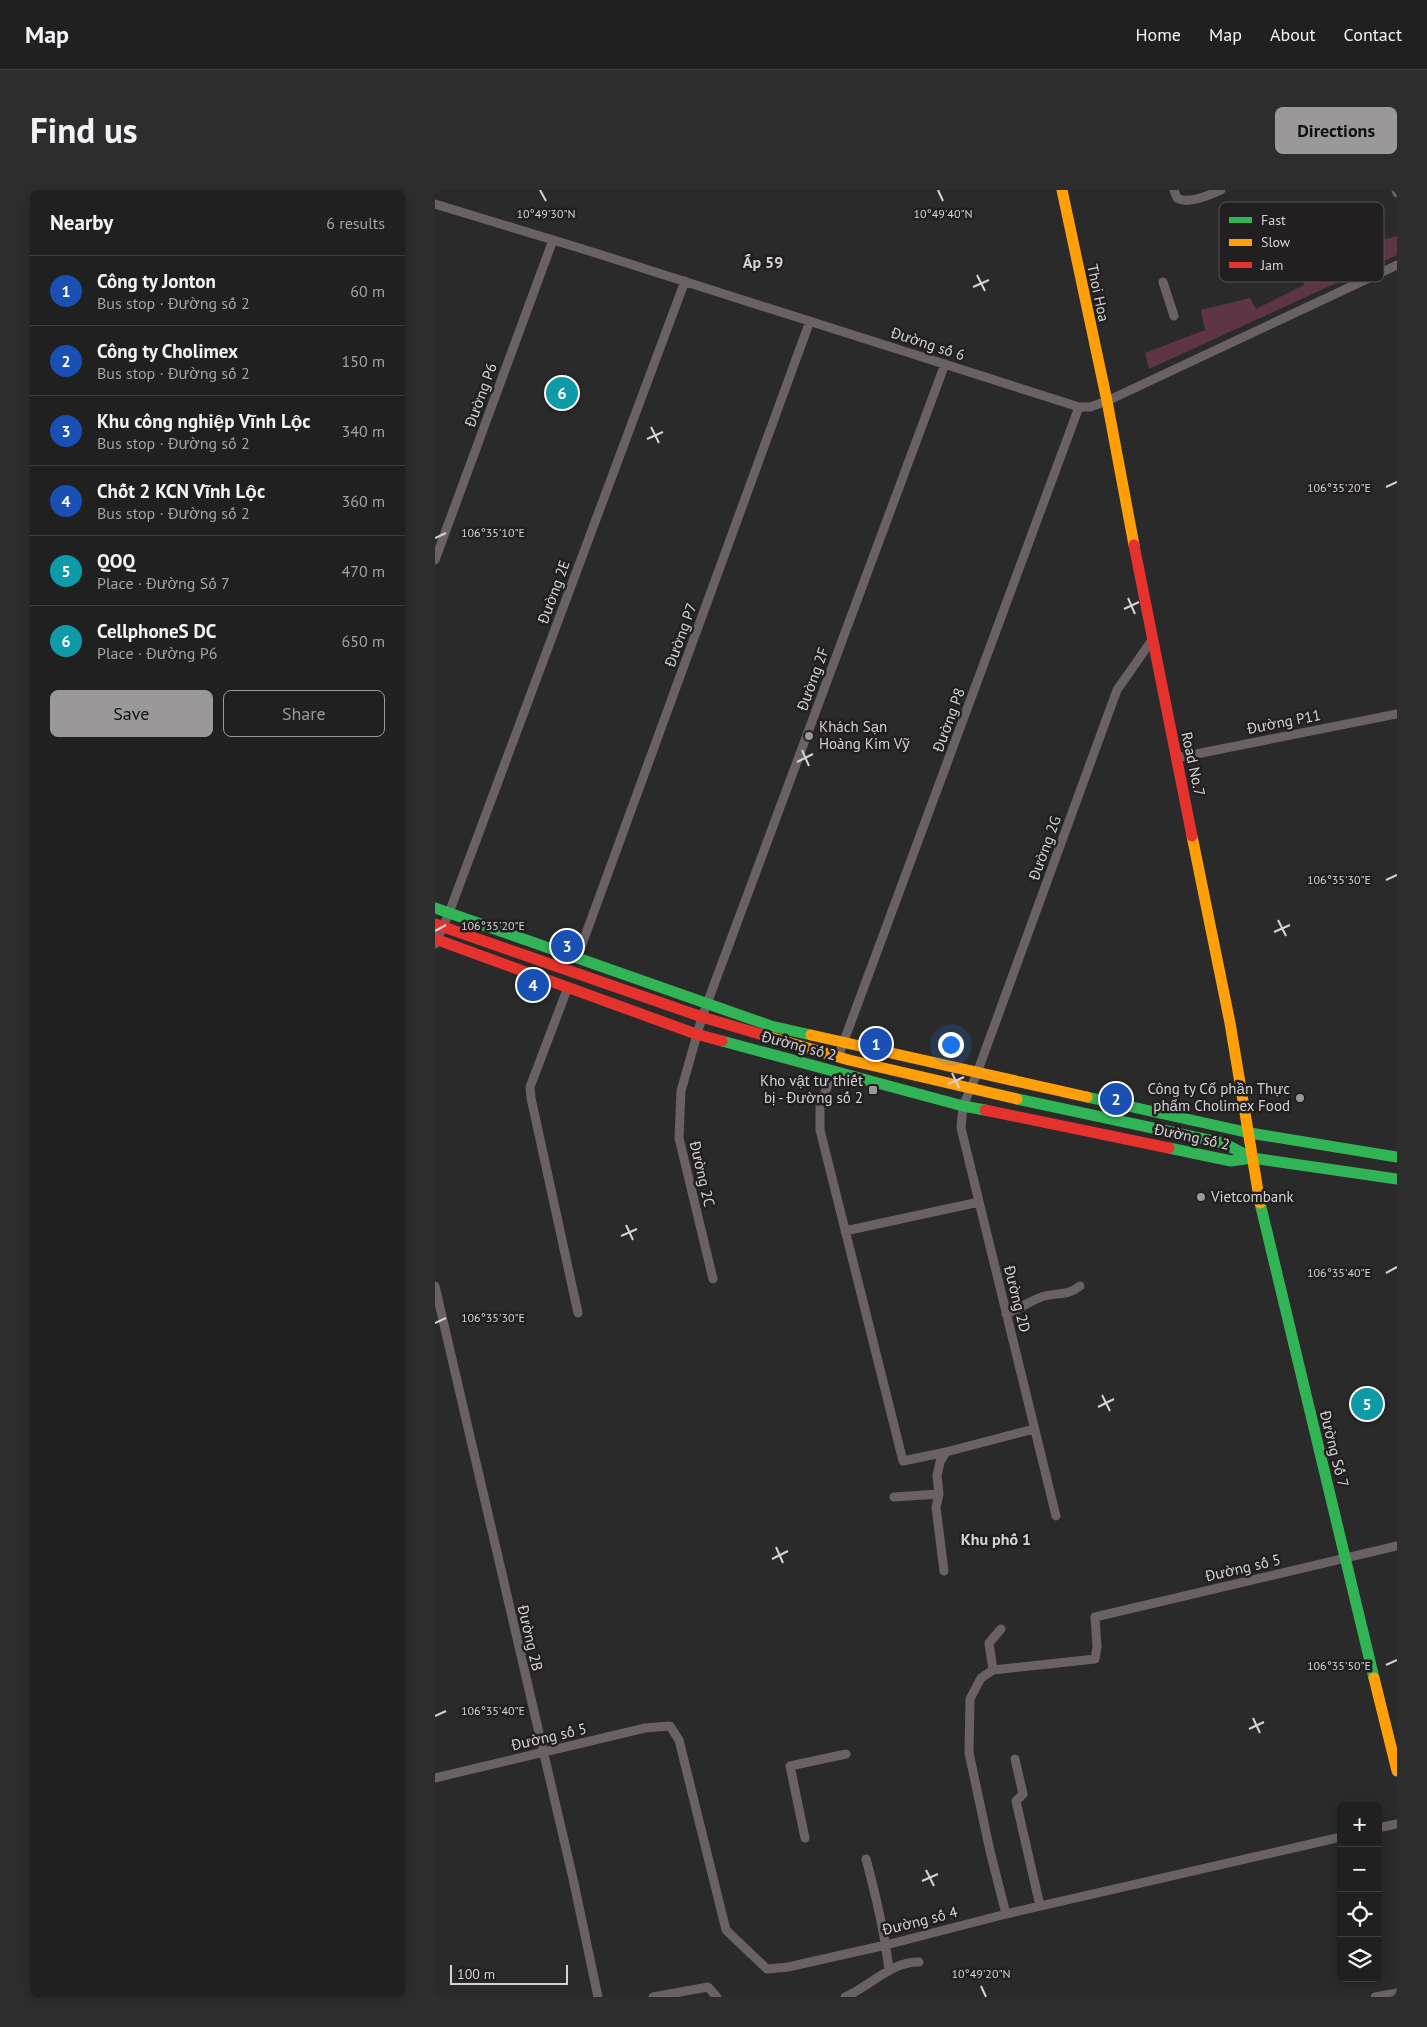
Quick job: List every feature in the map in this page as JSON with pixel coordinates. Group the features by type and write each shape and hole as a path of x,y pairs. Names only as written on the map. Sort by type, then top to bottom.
{"main road":[{"name":"Thoi Hoa","path":"1062,190 1083,299 1107,401"},
{"name":"Road No.7","path":"1107,401 1152,640 1228,1014 1250,1133"},
{"name":"Đường số 2","path":"435,908 771,1026 1250,1133 1397,1156"},
{"name":"Đường số 2","path":"439,925 702,1017 838,1057 970,1089 1223,1143 1253,1158"},
{"name":"Đường số 2","path":"435,941 696,1034 963,1106 1231,1161 1253,1158 1397,1179"},
{"name":"Đường số 2","path":"1223,1143 1250,1133"},
{"name":"Đường Số 7","path":"1250,1133 1261,1208 1397,1771"}],"street":[{"path":"1174,190 1177,198 1182,200 1207,196 1221,190"},
{"name":"Đường số 6","path":"435,204 685,281 1079,407 1090,407 1107,401 1361,282"},
{"name":"Đường P6","path":"435,560 553,240"},
{"name":"Đường số 6","path":"1384,271 1397,265"},
{"name":"Đường 2E","path":"439,925 449,913 685,281"},
{"path":"1163,282 1174,316"},
{"name":"Đường P7","path":"577,958 810,321"},
{"name":"Đường 2F","path":"702,1017 945,364"},
{"name":"Đường P8","path":"838,1057 1079,407"},
{"name":"Đường 2G","path":"970,1089 1117,690 1152,640"},
{"name":"Đường P11","path":"1176,758 1397,714"},
{"path":"435,941 439,925"},
{"path":"568,988 530,1087 578,1313"},
{"name":"Đường 2C","path":"702,1017 681,1090 679,1138 713,1279"},
{"path":"833,1071 821,1106 820,1130 903,1461 1034,1429"},
{"name":"Đường 2D","path":"970,1089 963,1106 961,1128 1056,1516"},
{"path":"845,1231 979,1202"},
{"name":"Đường 2B","path":"435,1286 598,1997"},
{"path":"1006,1314 1039,1297 1051,1294 1069,1294 1080,1286"},
{"path":"944,1571 936,1506 939,1494 937,1476 940,1462 946,1452"},
{"path":"894,1497 939,1494"},
{"name":"Đường số 5","path":"993,1670 1095,1659 1097,1647 1095,1617 1397,1546"},
{"path":"1001,1629 989,1643 993,1670 981,1678 970,1699 969,1753 1006,1914"},
{"name":"Đường số 5","path":"435,1778 645,1728 670,1726"},
{"name":"Đường số 4","path":"670,1726 679,1740 726,1930 767,1969 788,1967 886,1945 1006,1914 1337,1837"},
{"path":"805,1838 790,1766 846,1754"},
{"path":"1015,1759 1023,1794 1017,1802 1040,1906"},
{"path":"1382,1827 1397,1824"},
{"path":"866,1859 886,1945 889,1971"},
{"path":"845,1997 910,1961 919,1962"},
{"path":"653,1997 708,1987 717,1997"},
{"path":"1375,1997 1397,1993"}],"shaded area":[{"path":"1397,236 1397,255 1384,261 1384,240"},
{"path":"1303,282 1338,282 1149,369 1145,353 1205,330 1201,310 1250,298 1256,309 1304,285"}],"traffic: fast":[{"path":"435,908 771,1026 811,1035"},
{"path":"722,1041 963,1106 985,1110"},
{"path":"1087,1097 1250,1133 1397,1157"},
{"path":"1017,1099 1223,1143 1252,1158"},
{"path":"1169,1148 1231,1161 1252,1158 1397,1179"},
{"path":"1260,1203 1374,1678"}],"traffic: slow":[{"path":"1062,190 1107,401 1134,545"},
{"path":"1192,836 1230,1023 1260,1203"},
{"path":"763,1035 849,1060 1017,1099"},
{"path":"811,1035 1087,1097"},
{"path":"1374,1678 1397,1771"}],"traffic: jam":[{"path":"1134,545 1192,836"},
{"path":"435,924 702,1017 763,1035"},
{"path":"435,939 696,1034 722,1041"},
{"path":"985,1110 1169,1148"}],"place":[{"name":"CellphoneS DC","path":"562,393"},
{"name":"Khách Sạn Hoàng Kim Vỹ","path":"809,736"},
{"name":"Khu công nghiệp Vĩnh Lộc","path":"567,946"},
{"name":"Chốt 2 KCN Vĩnh Lộc","path":"533,985"},
{"name":"Công ty Jonton","path":"876,1044"},
{"name":"Kho vật tư thiết bị - Đường số 2","path":"873,1090"},
{"name":"Công ty Cổ phần Thực phẩm Cholimex Food","path":"1300,1098"},
{"name":"Công ty Cholimex","path":"1116,1099"},
{"name":"Vietcombank","path":"1201,1197"},
{"name":"QOQ","path":"1367,1404"}],"district":[{"name":"Ấp 59","path":"763,262"},
{"name":"Khu phố 1","path":"996,1539"}]}
